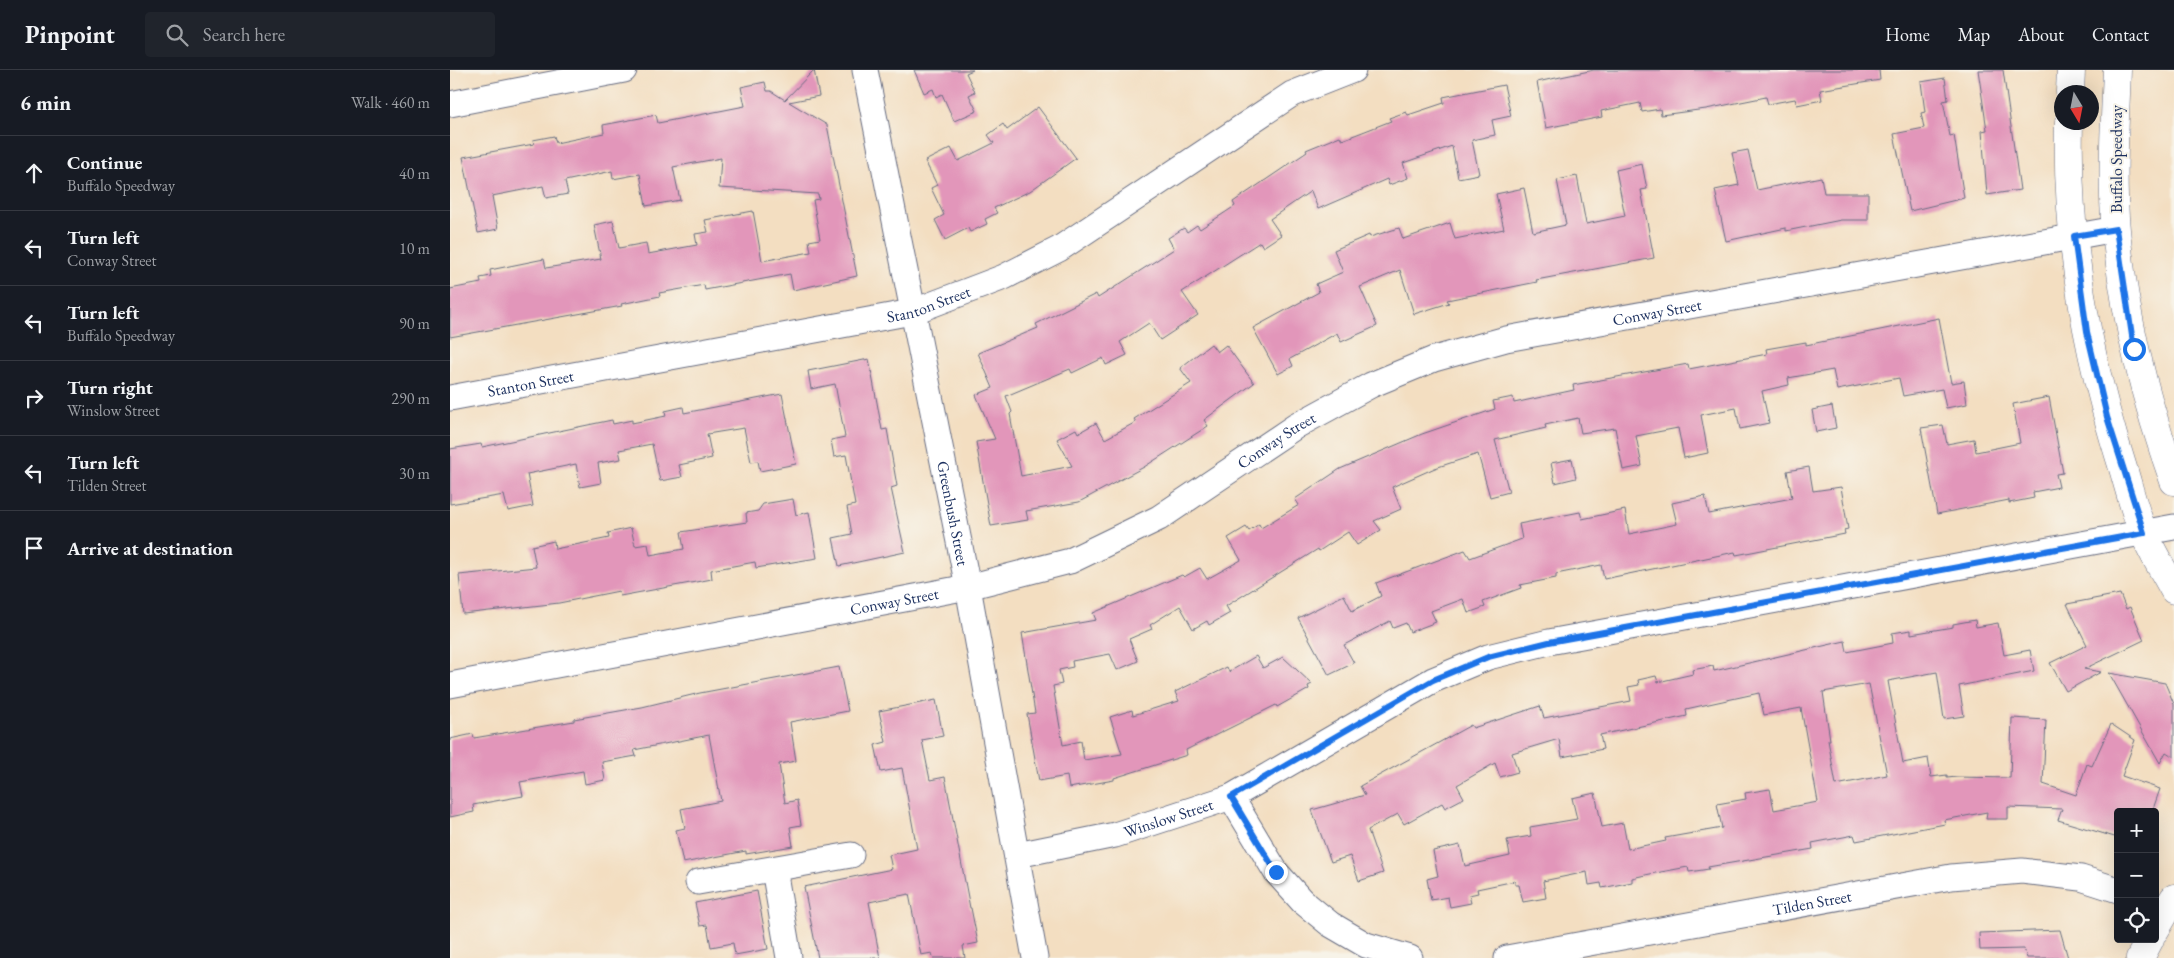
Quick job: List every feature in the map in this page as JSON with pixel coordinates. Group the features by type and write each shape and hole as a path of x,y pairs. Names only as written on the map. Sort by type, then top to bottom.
{"main road":[{"path":"2070,85 2071,70"},
{"name":"Buffalo Speedway","path":"2117,70 2114,158 2116,229 2134,349 2161,445 2174,481"},
{"path":"2069,130 2068,163 2074,236 2087,332 2107,417 2144,533 2174,590"},
{"path":"2140,958 2148,943"}],"street":[{"path":"450,104 624,70"},
{"name":"Greenbush Street","path":"865,70 968,586 1035,958"},
{"name":"Stanton Street","path":"450,398 912,312 1004,277 1059,249 1292,94 1353,70"},
{"name":"Conway Street","path":"450,685 968,586 1070,561 1159,518 1296,426 1371,385 1434,360 1506,339 2116,229"},
{"name":"Winslow Street","path":"1017,855 1115,835 1231,797 1433,680 1488,657 1549,642 2174,527"},
{"path":"1231,797 1276,872 1302,901 1330,924 1366,945 1410,958"},
{"path":"698,882 851,855"},
{"path":"774,869 789,958"},
{"name":"Tilden Street","path":"1507,958 1951,877 2022,871 2081,878 2114,889"}],"building":[{"path":"814,70 819,96 789,102 827,125 857,276 793,290 790,274 705,290 704,285 659,293 660,296 621,304 622,306 450,337 450,289 481,283 480,278 491,276 490,270 544,259 546,268 601,259 594,225 613,221 619,248 646,243 648,254 697,245 695,234 708,232 705,220 753,211 762,261 811,252 809,241 820,239 813,200 819,199 818,194 719,188 721,158 673,167 680,200 646,206 640,174 613,179 612,171 565,181 568,194 546,198 543,186 492,196 498,229 478,233 463,157 534,144 533,140 554,136 556,143 604,133 603,125 656,115 658,123 745,106 741,87 765,82 767,91 771,91 785,100"},
{"path":"914,70 973,70 966,73 975,92 969,95 977,111 954,121 942,94 936,97 933,89 924,93"},
{"path":"1594,70 1879,70 1880,80 1820,90 1822,100 1797,105 1795,99 1768,104 1766,97 1706,109 1661,115 1660,109 1642,112 1640,103 1601,111 1602,117 1546,128 1537,82"},
{"path":"1978,70 2003,70 2020,190 1987,195 1982,131 1987,130"},
{"path":"1945,78 1948,100 1943,101 1950,136 1954,135 1964,198 1910,211 1894,134 1924,128 1921,113 1925,112 1921,82"},
{"path":"1504,85 1511,116 1492,120 1495,135 1472,140 1479,174 1458,178 1452,146 1403,163 1408,178 1389,185 1387,179 1318,209 1311,191 1270,219 1281,235 1263,247 1260,242 1182,292 1198,315 1160,340 1149,323 1120,342 1127,355 1106,365 1103,358 1072,373 1070,369 1006,396 1012,412 1010,414 1021,476 1072,466 1057,439 1076,429 1078,433 1096,423 1105,439 1136,422 1134,419 1191,383 1180,368 1211,344 1217,352 1226,345 1254,383 1204,420 1208,426 1144,467 1079,502 1026,511 1028,520 991,526 976,442 995,439 976,395 993,388 978,353 1038,328 1036,324 1096,294 1098,298 1174,249 1168,238 1184,228 1187,232 1197,225 1200,229 1235,206 1233,202 1307,152 1306,150 1340,136 1342,140 1391,121 1389,118 1406,112 1408,115 1444,103 1443,97"},
{"path":"1038,107 1076,158 1030,191 994,208 997,213 985,219 987,224 970,232 968,228 945,240 935,220 944,215 931,188 937,185 925,161 951,148 958,161 994,143 988,135 1003,124 1007,130"},
{"path":"1748,150 1757,190 1821,177 1824,193 1868,193 1868,220 1841,220 1786,231 1786,228 1726,241 1715,190 1739,185 1732,153"},
{"path":"1642,164 1647,189 1641,190 1654,258 1536,280 1537,282 1447,300 1449,303 1414,314 1400,270 1360,287 1377,326 1341,342 1337,333 1290,359 1293,366 1278,374 1253,328 1319,292 1316,284 1343,272 1334,250 1369,235 1370,237 1399,228 1403,239 1450,223 1455,239 1504,229 1496,194 1524,188 1533,232 1566,225 1557,180 1577,176 1586,224 1625,216 1616,170"},
{"path":"1939,318 1951,383 1964,381 1967,404 1946,408 1942,389 1903,396 1899,378 1837,390 1833,370 1788,378 1789,385 1762,391 1769,423 1740,429 1736,408 1701,415 1708,453 1684,458 1678,428 1636,436 1642,466 1623,470 1615,428 1581,433 1578,418 1545,425 1546,428 1495,440 1509,492 1490,497 1478,454 1435,468 1392,487 1401,509 1374,521 1381,530 1357,545 1348,532 1226,606 1230,613 1209,625 1207,621 1193,629 1180,606 1150,625 1152,629 1129,639 1138,661 1117,670 1110,654 1072,661 1073,667 1059,670 1062,684 1053,686 1063,745 1081,741 1084,760 1122,754 1110,717 1132,710 1133,715 1179,701 1175,692 1227,667 1229,672 1256,656 1263,668 1283,657 1312,684 1308,686 1309,689 1277,707 1276,705 1186,750 1187,755 1114,778 1114,780 1069,788 1067,776 1039,781 1027,714 1035,713 1022,633 1096,620 1093,613 1182,575 1184,577 1200,568 1207,579 1241,560 1228,538 1246,527 1249,531 1259,524 1261,528 1299,505 1295,499 1340,469 1422,434 1495,409 1493,401 1513,397 1514,403 1574,390 1573,385 1688,364 1689,369 1767,354 1766,349 1806,342 1806,345"},
{"path":"869,359 882,430 887,429 897,486 891,488 905,552 839,566 833,538 852,534 847,507 855,505 846,455 834,457 831,440 845,437 835,384 811,389 808,371"},
{"path":"782,394 796,464 760,471 758,461 751,462 744,428 707,434 712,458 679,465 682,477 660,481 652,444 619,450 621,459 598,463 601,483 580,487 576,464 527,474 533,506 508,511 504,495 450,504 450,449 481,444 482,447 612,420 613,424 632,420 632,423 666,416 665,411 683,407 684,413"},
{"path":"2049,397 2063,473 2056,474 2059,487 2033,492 2034,498 2009,503 2009,500 1937,514 1921,428 1943,425 1947,444 1974,439 1976,452 2020,443 2013,404"},
{"path":"1832,406 1836,428 1816,432 1812,410"},
{"path":"1572,459 1576,478 1555,483 1551,463"},
{"path":"1809,467 1813,491 1841,487 1848,529 1844,530 1845,534 1736,555 1735,552 1604,579 1601,565 1556,574 1556,578 1520,585 1521,588 1483,602 1485,607 1468,613 1463,599 1431,611 1436,622 1410,632 1406,623 1393,628 1390,621 1344,645 1354,663 1329,675 1298,618 1344,595 1352,611 1381,596 1376,583 1465,550 1470,558 1522,539 1519,524 1580,512 1582,519 1625,510 1629,534 1677,524 1672,503 1705,496 1709,514 1792,498 1787,471"},
{"path":"793,499 796,515 809,512 817,558 756,568 755,562 711,570 712,579 620,596 619,591 559,603 463,614 459,575 536,567 532,546 554,541 555,549 609,538 608,533 631,528 635,546 648,544 650,555 684,549 681,532 747,522 746,513 758,511 763,504"},
{"path":"2120,594 2126,609 2130,607 2144,640 2084,669 2101,672 2066,691 2050,663 2087,645 2067,604"},
{"path":"1975,620 1976,627 1998,623 2004,655 2030,650 2034,671 1959,686 1964,716 1944,719 1937,672 1888,681 1903,763 1928,758 1931,777 1947,775 1947,778 2010,778 2012,718 2046,720 2043,784 2076,795 2087,764 2092,766 2111,724 2135,740 2122,776 2160,789 2153,808 2114,808 2114,837 2058,820 2062,809 2008,807 2008,819 1986,819 1987,812 1944,820 1945,824 1856,841 1854,835 1812,843 1813,849 1708,867 1709,869 1689,872 1688,867 1650,874 1632,878 1632,882 1602,888 1601,883 1589,885 1587,872 1543,881 1546,898 1523,902 1519,885 1515,885 1515,881 1477,889 1478,893 1469,895 1471,903 1450,907 1448,897 1431,900 1427,879 1438,876 1433,851 1460,845 1465,866 1510,856 1507,840 1531,836 1530,827 1577,819 1572,798 1595,793 1602,827 1623,823 1628,849 1666,841 1665,838 1722,828 1717,804 1746,799 1745,793 1770,789 1774,810 1818,802 1801,708 1764,715 1759,693 1686,709 1687,716 1600,735 1603,749 1562,757 1559,739 1512,753 1518,772 1500,777 1495,763 1457,785 1464,798 1445,808 1442,803 1404,824 1398,814 1368,830 1383,873 1359,881 1350,856 1331,862 1312,810 1365,795 1360,786 1471,725 1473,728 1540,706 1544,718 1631,701 1628,687 1639,685 1638,680 1656,676 1658,682 1693,674 1692,670 1713,666 1714,671 1845,641 1847,652 1893,643 1892,633 1911,630 1911,634 1953,627 1953,624","holes":["1869,684 1887,775 1836,785 1828,740 1830,740 1823,692"]},
{"path":"839,667 848,711 790,722 796,761 779,764 785,803 797,800 801,825 790,827 793,846 746,854 746,851 683,863 676,830 685,828 681,809 721,801 709,735 634,750 636,756 602,762 605,780 585,784 583,771 520,782 523,796 473,805 474,812 450,817 450,739 473,734 474,738 574,721 574,719 642,707 700,693"},
{"path":"2109,673 2165,683 2174,704 2174,757 2166,752 2160,763"},
{"path":"936,700 943,736 922,740 930,780 945,777 978,943 963,946 965,958 933,958 932,953 921,955 909,894 869,902 880,958 818,958 804,887 892,869 889,855 917,849 902,768 881,772 875,745 886,742 879,711"},
{"path":"757,891 768,949 735,955 733,943 711,947 707,925 700,926 695,903"},
{"path":"2060,930 2068,958 2027,958 2024,949 1980,950 1979,933"}],"route":[{"path":"1276,872 1231,797 1433,680 1488,657 1549,642 2144,533 2107,417 2087,332 2074,236 2116,229 2134,349"}]}
